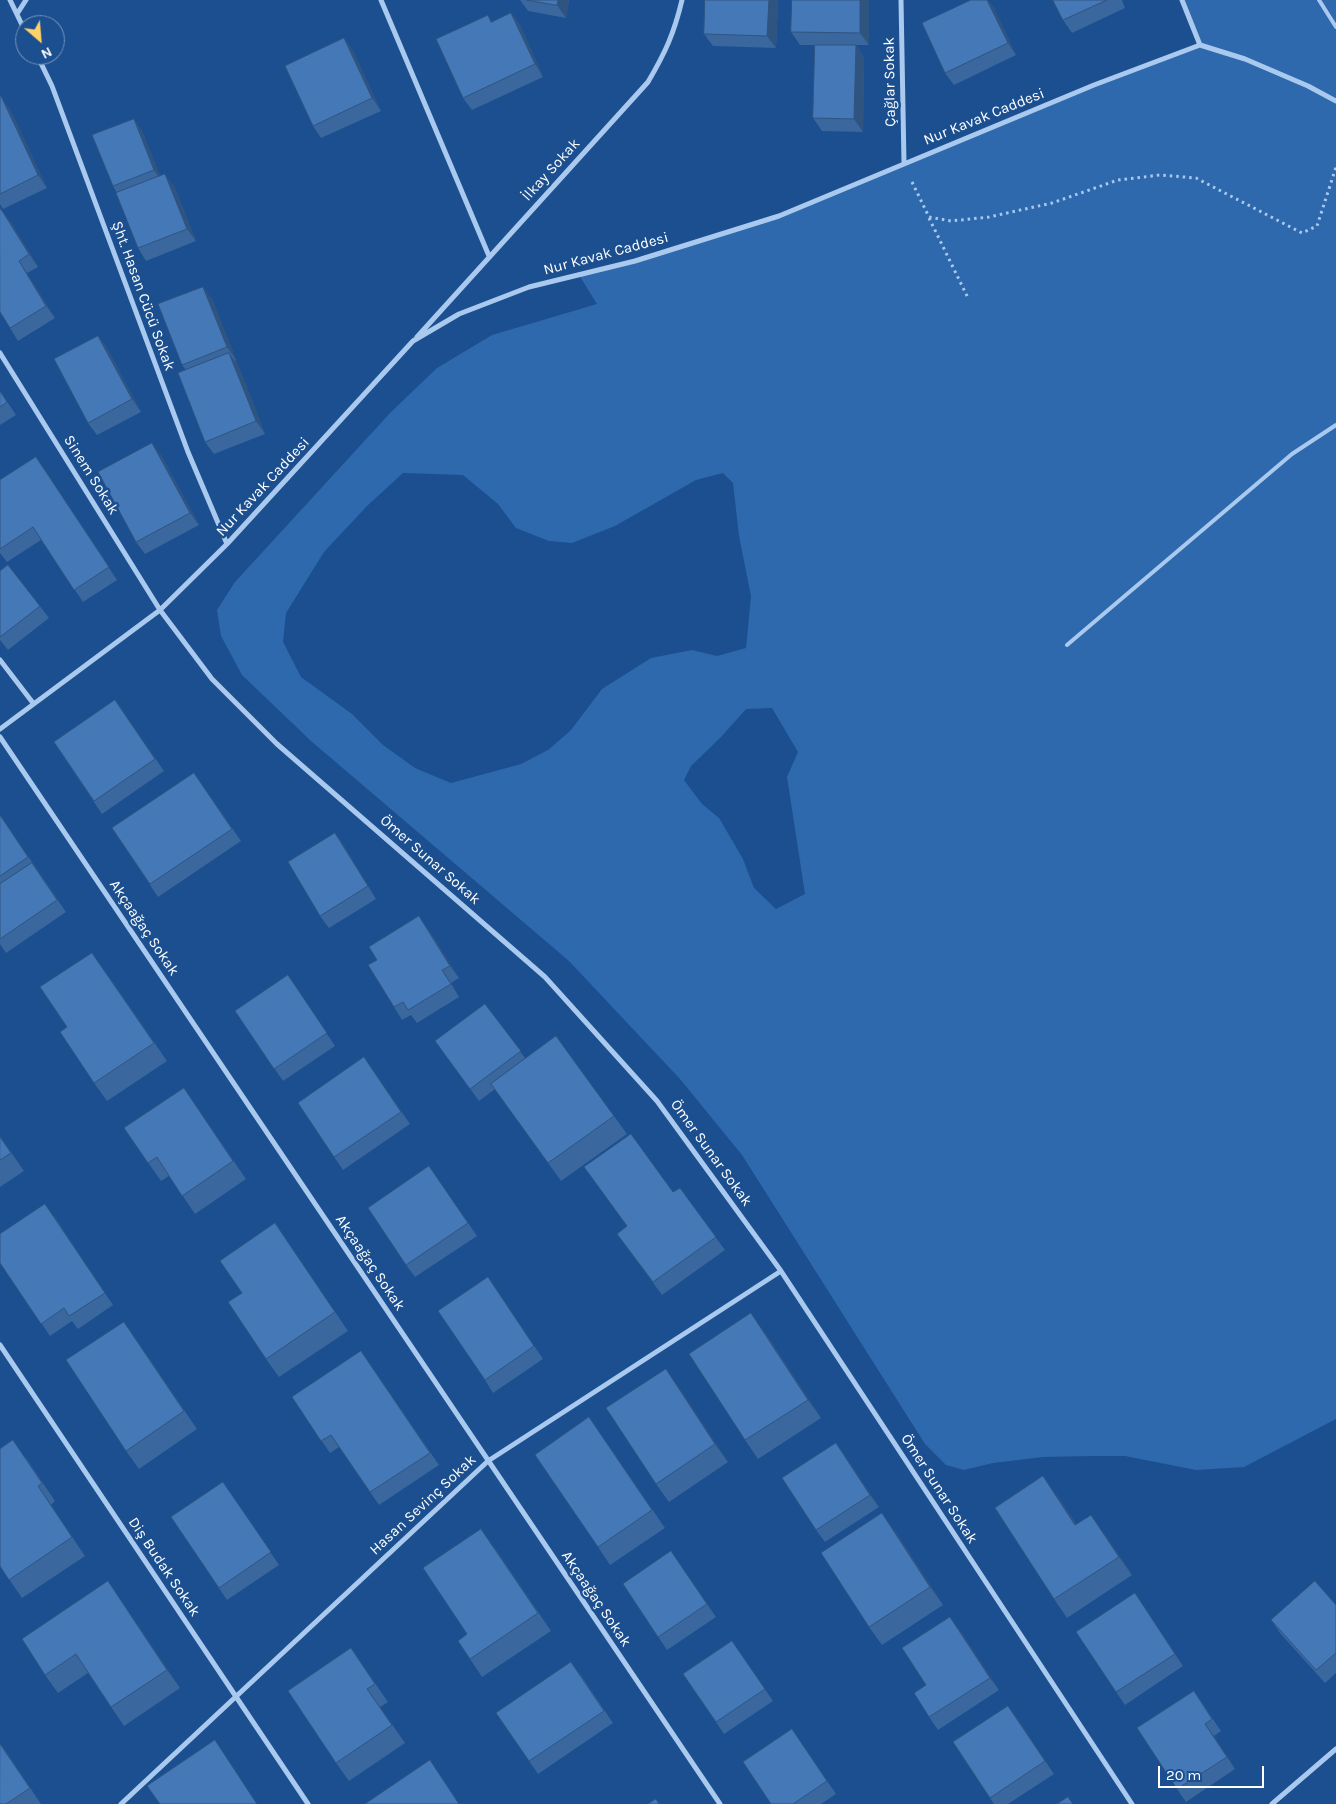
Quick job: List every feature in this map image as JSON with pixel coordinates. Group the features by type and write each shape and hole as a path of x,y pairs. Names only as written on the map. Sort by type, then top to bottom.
{"street":[{"path":"10,0 16,14"},
{"path":"16,14 26,0"},
{"path":"381,0 489,256"},
{"name":"İlkay Sokak","path":"413,341 648,82 666,52 676,25 682,0"},
{"name":"Çağlar Sokak","path":"901,0 904,163"},
{"path":"1182,0 1200,45 1245,59 1308,86 1336,101"},
{"name":"Nur Kavak Caddesi","path":"0,728 160,610 228,544 413,341 459,314 528,287 635,261 779,216 1094,85 1200,45"},
{"name":"Şht. Hasan Cücü Sokak","path":"42,65 52,86 188,452 228,544"},
{"name":"Sinem Sokak","path":"0,353 160,610"},
{"name":"Ömer Sunar Sokak","path":"160,610 212,679 278,744 545,977 657,1101 781,1271 1132,1804"},
{"path":"0,660 33,703"},
{"name":"Akçaağaç Sokak","path":"0,737 720,1804"},
{"name":"Hasan Sevinç Sokak","path":"121,1804 488,1461 781,1271"},
{"name":"Diş Budak Sokak","path":"0,1345 308,1804"},
{"path":"1272,1804 1336,1749"}],"lane":[{"path":"1319,0 1336,27"},
{"path":"1067,645 1292,454 1336,424"}],"path":[{"path":"904,163 968,298"},
{"path":"929,217 951,221 989,217 1052,203 1118,180 1160,176 1196,178 1302,233 1316,226 1336,167"}],"shaded area":[{"path":"1182,0 1336,0 1336,1419 1244,1467 1196,1470 1125,1456 1093,1456 1043,1457 993,1463 964,1470 946,1465 925,1444 742,1155 680,1079 569,961 311,741 242,675 221,636 217,610 235,582 391,412 437,368 492,335 597,304 579,275 635,261 779,216 904,163 1200,45","holes":["403,473 463,475 498,504 516,528 549,541 572,543 615,526 696,480 723,473 733,483 739,536 751,596 746,648 717,656 692,650 651,658 602,689 571,730 548,750 521,764 451,783 415,768 383,745 352,714 301,677 283,642 286,613 324,552 367,506","772,708 798,752 787,777 805,894 776,909 754,888 743,859 719,818 702,804 684,780 691,766 746,709"]}],"building":[{"path":"527,0 558,0 557,5"},
{"path":"705,0 769,0 767,36 704,34"},
{"path":"792,0 860,0 860,33 791,32"},
{"path":"971,0 987,0 1008,43 945,73 922,23"},
{"path":"1053,0 1107,0 1063,20"},
{"path":"511,13 535,64 463,98 436,39 488,15 491,22"},
{"path":"344,38 372,98 313,126 285,66"},
{"path":"815,45 856,45 854,119 813,118"},
{"path":"0,97 38,175 0,194"},
{"path":"134,119 154,170 113,186 92,135"},
{"path":"165,174 187,229 138,248 116,193"},
{"path":"0,209 29,254 19,261 46,306 10,328 0,312"},
{"path":"203,287 227,347 182,365 158,304"},
{"path":"98,336 132,399 88,423 54,359"},
{"path":"229,353 256,421 205,442 178,373"},
{"path":"0,391 7,402 0,407"},
{"path":"152,443 190,513 136,542 98,472"},
{"path":"36,457 109,567 74,590 33,527 0,549 0,480"},
{"path":"8,565 40,606 0,637 0,571"},
{"path":"115,700 155,759 94,801 54,742"},
{"path":"194,773 232,829 150,884 112,828"},
{"path":"0,815 28,857 0,876"},
{"path":"335,833 368,886 320,916 288,862"},
{"path":"32,863 57,900 0,939 0,884"},
{"path":"419,916 450,966 442,970 451,984 408,1010 403,1002 394,1007 368,965 377,960 369,947"},
{"path":"92,953 154,1043 94,1083 60,1032 67,1027 40,987"},
{"path":"288,975 327,1033 274,1069 235,1011"},
{"path":"485,1004 521,1051 470,1089 435,1041"},
{"path":"556,1036 614,1116 548,1163 491,1084"},
{"path":"364,1057 401,1112 334,1157 298,1103"},
{"path":"184,1088 233,1161 182,1196 157,1157 148,1163 124,1128"},
{"path":"631,1134 673,1192 680,1188 716,1237 653,1282 617,1234 627,1226 584,1167"},
{"path":"0,1137 11,1153 0,1160"},
{"path":"429,1166 468,1223 406,1265 368,1208"},
{"path":"45,1204 105,1293 69,1316 64,1308 41,1324 0,1263 0,1234"},
{"path":"275,1223 335,1312 266,1359 228,1302 242,1293 220,1261"},
{"path":"488,1277 534,1346 485,1380 438,1311"},
{"path":"751,1313 808,1400 745,1440 689,1354"},
{"path":"124,1322 184,1411 126,1451 66,1360"},
{"path":"361,1351 430,1453 370,1492 331,1435 321,1441 292,1397"},
{"path":"666,1369 715,1444 656,1484 606,1408"},
{"path":"589,1417 652,1510 598,1547 535,1455"},
{"path":"13,1440 42,1483 38,1486 72,1537 9,1580 0,1566 0,1449"},
{"path":"836,1443 870,1495 816,1530 782,1478"},
{"path":"1043,1476 1075,1525 1091,1515 1119,1557 1054,1599 995,1508"},
{"path":"223,1482 271,1552 219,1588 171,1517"},
{"path":"882,1513 930,1587 869,1627 821,1553"},
{"path":"481,1529 538,1613 470,1659 458,1641 467,1634 423,1568"},
{"path":"671,1551 707,1604 658,1637 623,1584"},
{"path":"108,1581 167,1670 111,1707 76,1654 45,1675 22,1639"},
{"path":"1315,1581 1336,1605 1336,1653 1316,1670 1271,1620"},
{"path":"1135,1593 1175,1654 1116,1692 1076,1632"},
{"path":"950,1617 990,1678 929,1717 914,1693 926,1685 902,1648"},
{"path":"732,1641 765,1689 716,1722 683,1674"},
{"path":"351,1648 375,1684 367,1689 392,1725 336,1763 288,1691"},
{"path":"571,1662 604,1711 529,1761 496,1713"},
{"path":"1194,1691 1212,1719 1205,1724 1227,1757 1177,1789 1137,1728"},
{"path":"1008,1706 1045,1761 990,1798 953,1742"},
{"path":"792,1729 827,1781 793,1804 771,1804 743,1762"},
{"path":"215,1740 257,1804 160,1804 147,1786"},
{"path":"0,1744 30,1788 6,1804 0,1804"},
{"path":"430,1760 459,1804 365,1804"},
{"path":"1068,1797 1073,1804 1057,1804"},
{"path":"656,1799 659,1804 648,1804"}]}
